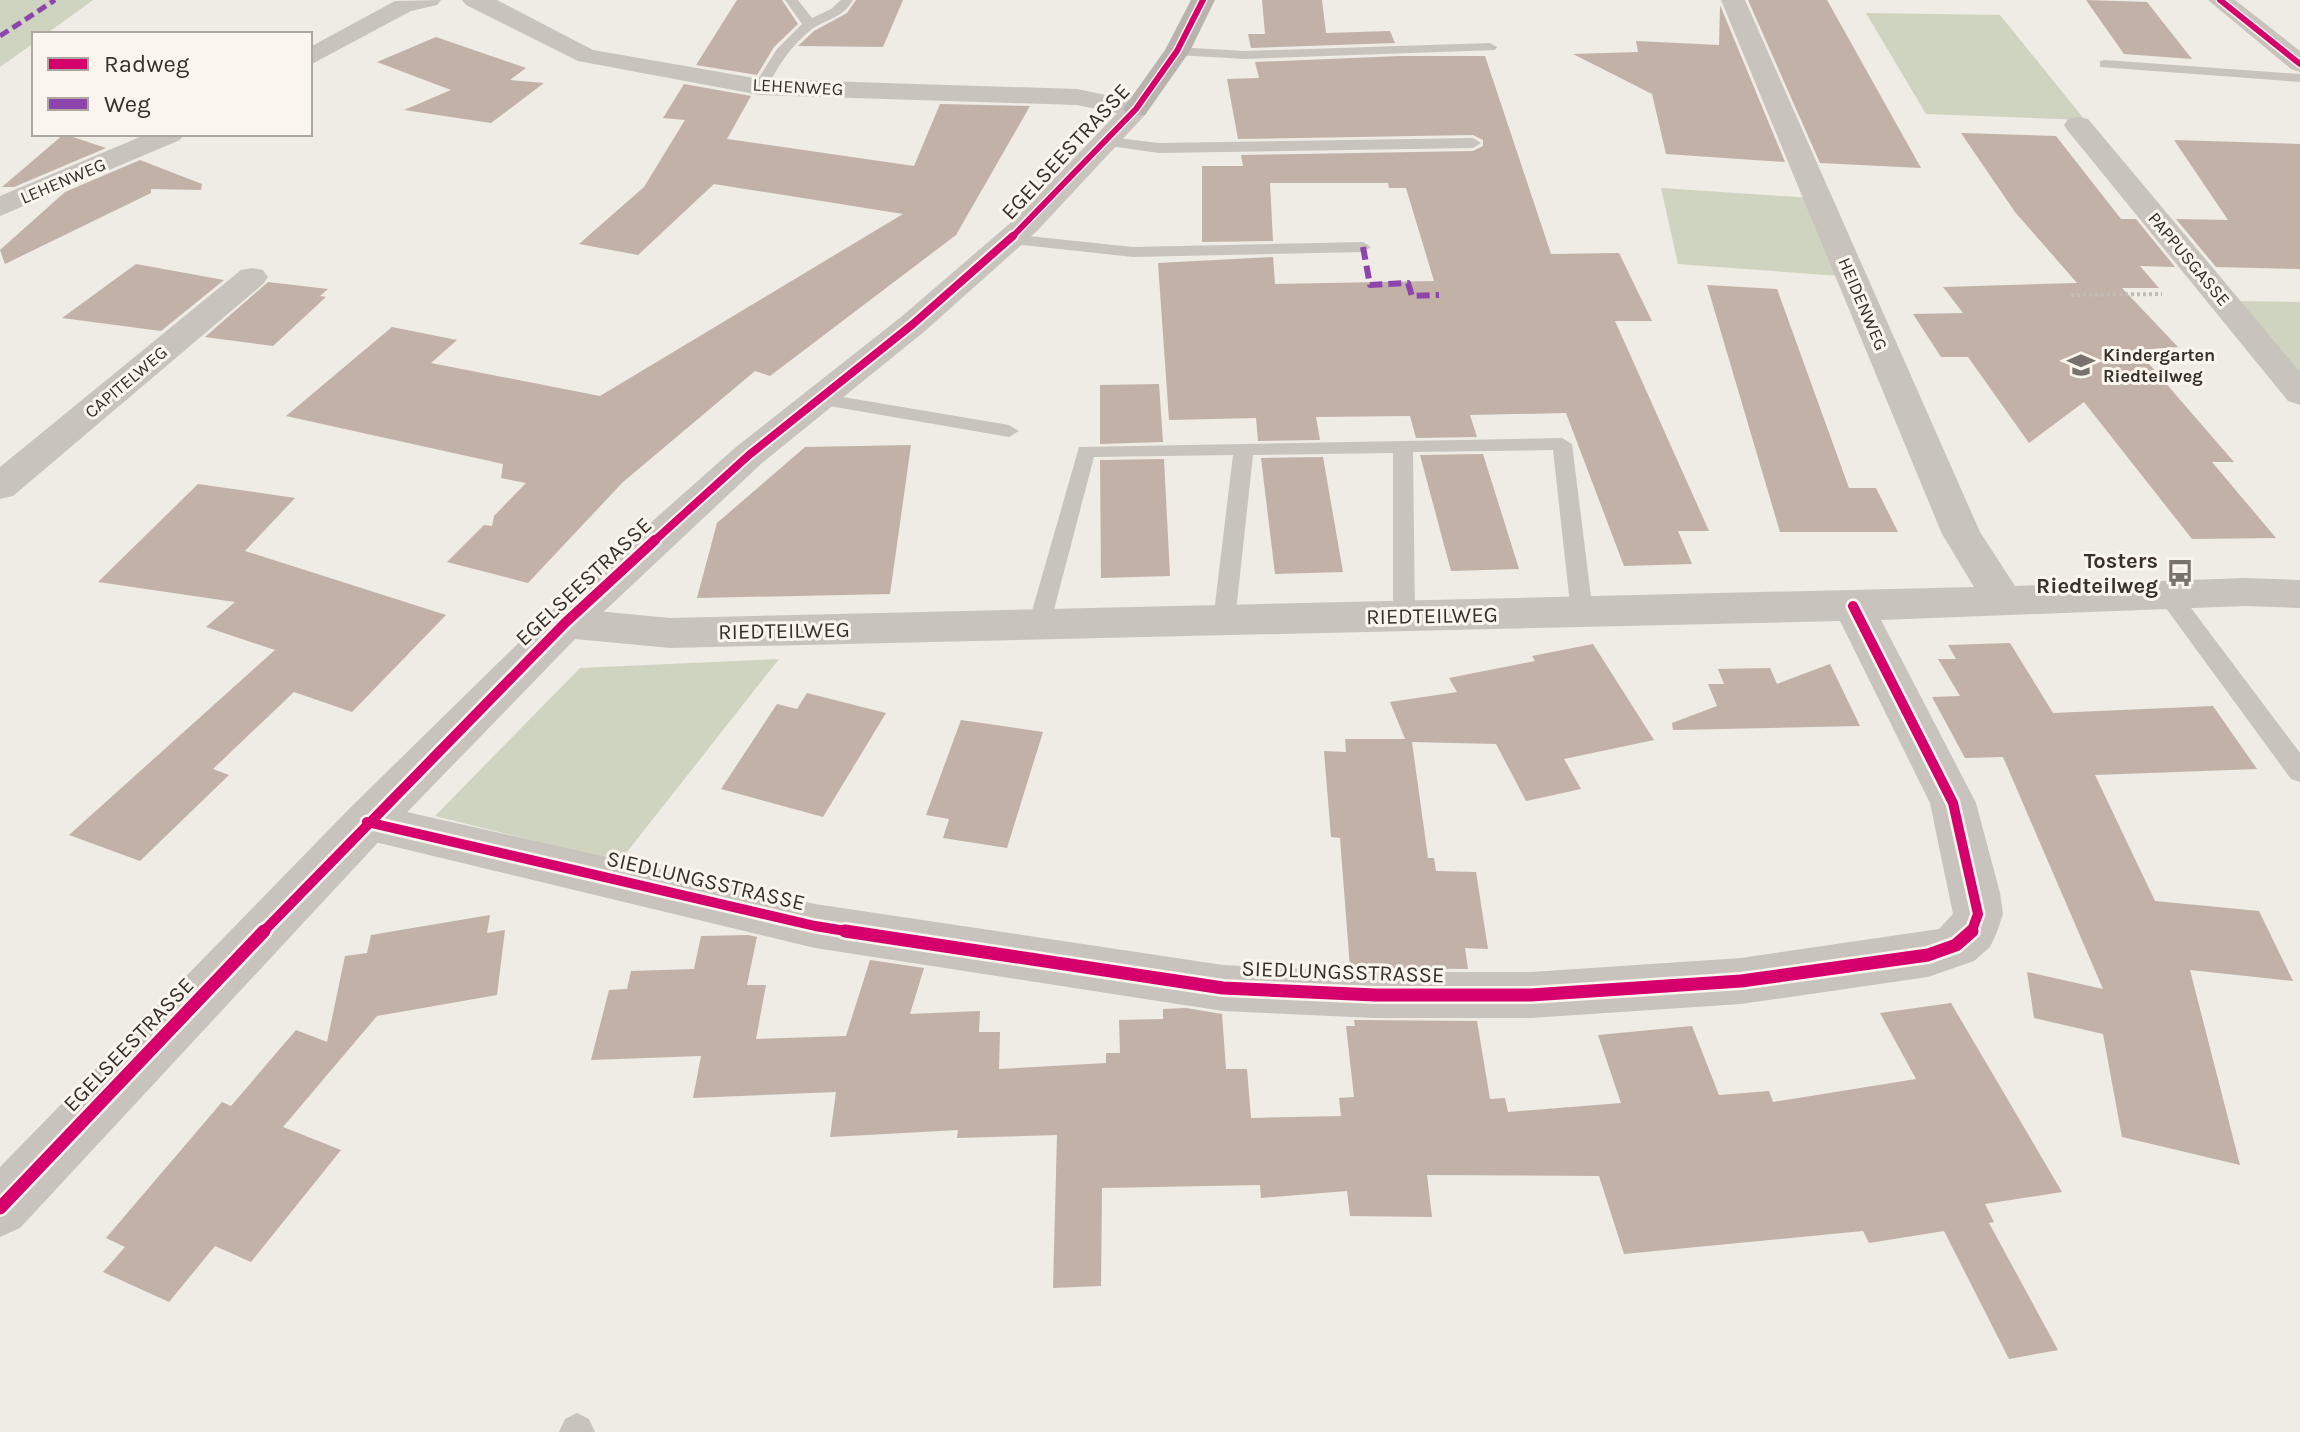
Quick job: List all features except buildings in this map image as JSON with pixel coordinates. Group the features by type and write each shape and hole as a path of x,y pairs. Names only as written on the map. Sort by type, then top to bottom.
{"main road":[{"name":"EGELSEESTRASSE","path":"1136,109 1177,51 1203,0"}],"street":[{"path":"312,56 403,6 429,0"},
{"name":"HEIDENWEG","path":"1733,0 1961,534 2004,602"},
{"path":"2220,0 2300,64"},
{"name":"LEHENWEG","path":"492,3 566,48 587,56 760,87 1077,97 1136,109"},
{"name":"EGELSEESTRASSE","path":"0,1208 367,822 565,623 749,455 913,324 1010,239 1108,142 1136,109"},
{"name":"PAPPUSGASSE","path":"2078,125 2300,394"},
{"name":"LEHENWEG","path":"0,207 165,136"},
{"name":"CAPITELWEG","path":"0,487 252,277"},
{"name":"RIEDTEILWEG","path":"565,623 670,633 1853,606 2168,594 2300,594"},
{"name":"SIEDLUNGSSTRASSE","path":"367,822 815,926 1223,988 1375,995 1531,995 1741,981 1928,955 1956,945 1972,932 1978,914 1975,893 1953,803 1853,606"}],"lane":[{"path":"791,0 810,25"},
{"path":"760,87 769,66 810,25 844,7 847,0"},
{"path":"1177,51 1244,55 1490,47"},
{"path":"2105,64 2300,78"},
{"path":"1108,142 1159,148 1473,143"},
{"path":"1010,239 1133,252 1363,247"},
{"path":"819,399 1009,431"},
{"path":"1039,625 1086,451 1562,444 1582,613"},
{"path":"1403,446 1404,615"},
{"path":"1224,621 1244,449"},
{"path":"2168,594 2300,772"}],"path":[{"path":"2071,295 2217,293"}],"green space":[{"path":"0,0 93,0 49,32 32,32 32,44 0,67"},
{"path":"1866,13 2000,15 2085,120 1926,114"},
{"path":"1661,188 1812,198 1840,276 1678,264"},
{"path":"2234,301 2300,302 2300,379"},
{"path":"779,659 619,862 435,816 580,668"}],"marked path":[{"path":"0,36 55,0"},
{"path":"1363,247 1370,285 1408,283 1412,296 1439,295"}],"cycle path":[{"path":"0,1208 367,822 565,623 749,455 913,324 1026,225 1136,109 1177,51 1203,0"},
{"path":"2220,0 2300,64"},
{"path":"367,822 815,926 1223,988 1375,995 1531,995 1741,981 1928,955 1956,945 1972,932 1978,914 1975,893 1953,803 1853,606"}],"place":[{"name":"Kindergarten Riedteilweg","path":"2081,365"},
{"name":"Tosters Riedteilweg","path":"2180,573"}]}
